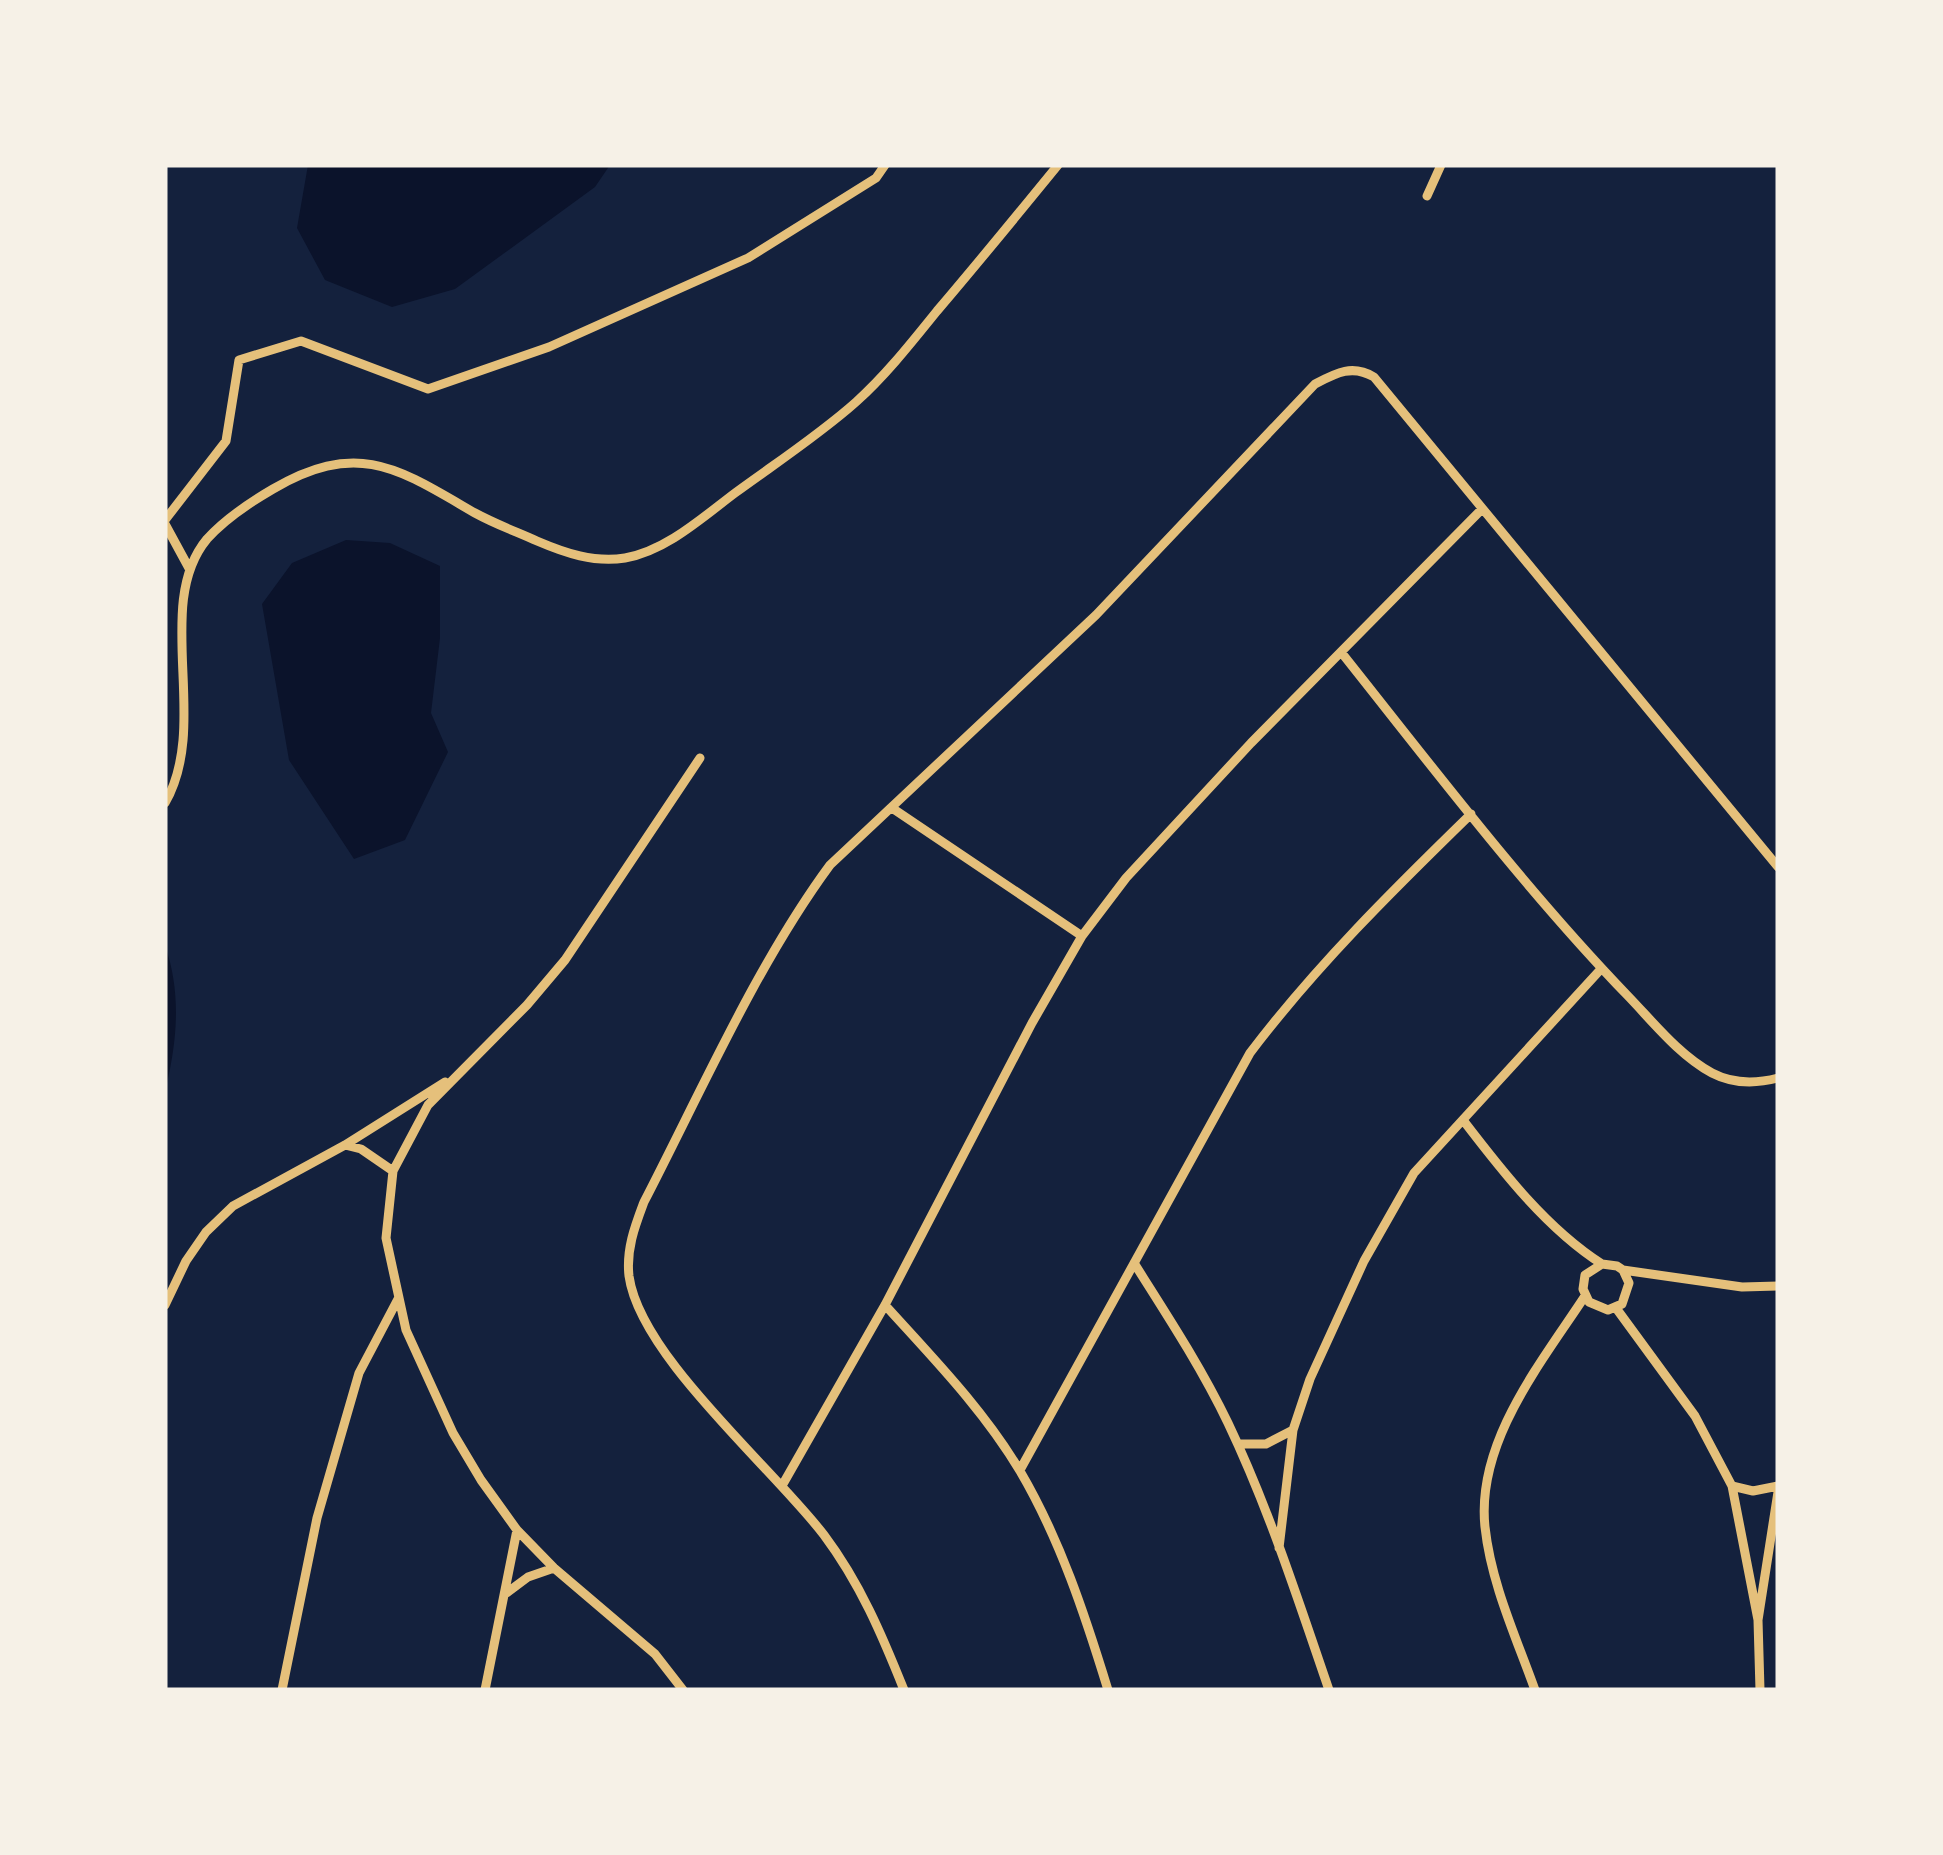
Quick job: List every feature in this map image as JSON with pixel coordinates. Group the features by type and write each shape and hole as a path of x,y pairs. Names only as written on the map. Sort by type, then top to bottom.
{"street":[{"path":"190,570 165,522 226,441 239,360 300,341 428,389 549,347 748,258 876,178 885,165"},
{"path":"165,803 176,784 182,760 183,602 190,570 204,542 226,520 296,476 358,462 381,465 413,477 481,516 568,555 626,558 653,548 692,524 858,400 899,357 1058,165"},
{"path":"1426,196 1441,165"},
{"path":"904,1690 855,1580 783,1484 693,1388 659,1344 638,1309 629,1275 630,1241 644,1202 778,945 830,865 1096,615 1315,384 1349,370 1362,370 1374,377 1778,866"},
{"path":"783,1484 885,1305 1032,1023 1082,936 1126,878 1251,743 1482,509"},
{"path":"1341,652 1470,814 1602,969 1686,1056 1714,1074 1738,1082 1778,1078"},
{"path":"683,1690 656,1654 554,1568 517,1530 481,1480 453,1432 406,1330 386,1238 393,1170 428,1105 528,1005 566,960 700,758"},
{"path":"892,808 1082,936"},
{"path":"1020,1470 1250,1052 1356,926 1470,814"},
{"path":"1279,1548 1293,1430 1310,1378 1364,1262 1414,1174 1602,969"},
{"path":"165,1306 186,1261 206,1232 233,1206 345,1145 454,1076"},
{"path":"1462,1120 1578,1249 1602,1264 1616,1266 1627,1276 1629,1291 1616,1308 1601,1310 1584,1296"},
{"path":"345,1145 361,1149 393,1170"},
{"path":"1134,1263 1185,1343 1238,1444 1329,1690"},
{"path":"1535,1690 1503,1603 1489,1550 1485,1496 1503,1433 1529,1381 1584,1296 1586,1276 1602,1264"},
{"path":"1622,1270 1742,1287 1778,1286"},
{"path":"282,1690 317,1518 359,1373 398,1299"},
{"path":"885,1305 959,1386 1020,1470 1060,1550 1108,1690"},
{"path":"1616,1308 1695,1416 1732,1486 1758,1620 1760,1690"},
{"path":"1238,1444 1266,1444 1293,1430"},
{"path":"1732,1486 1753,1491 1778,1489 1758,1620"},
{"path":"485,1690 517,1530"},
{"path":"503,1596 528,1577 554,1568"}],"water":[{"path":"308,165 610,165 595,187 455,289 392,307 325,280 297,228"},
{"path":"346,540 390,543 440,566 440,638 431,713 448,752 405,840 354,859 289,760 262,604 292,563"},
{"path":"165,945 174,982 176,1019 165,1092"}]}
